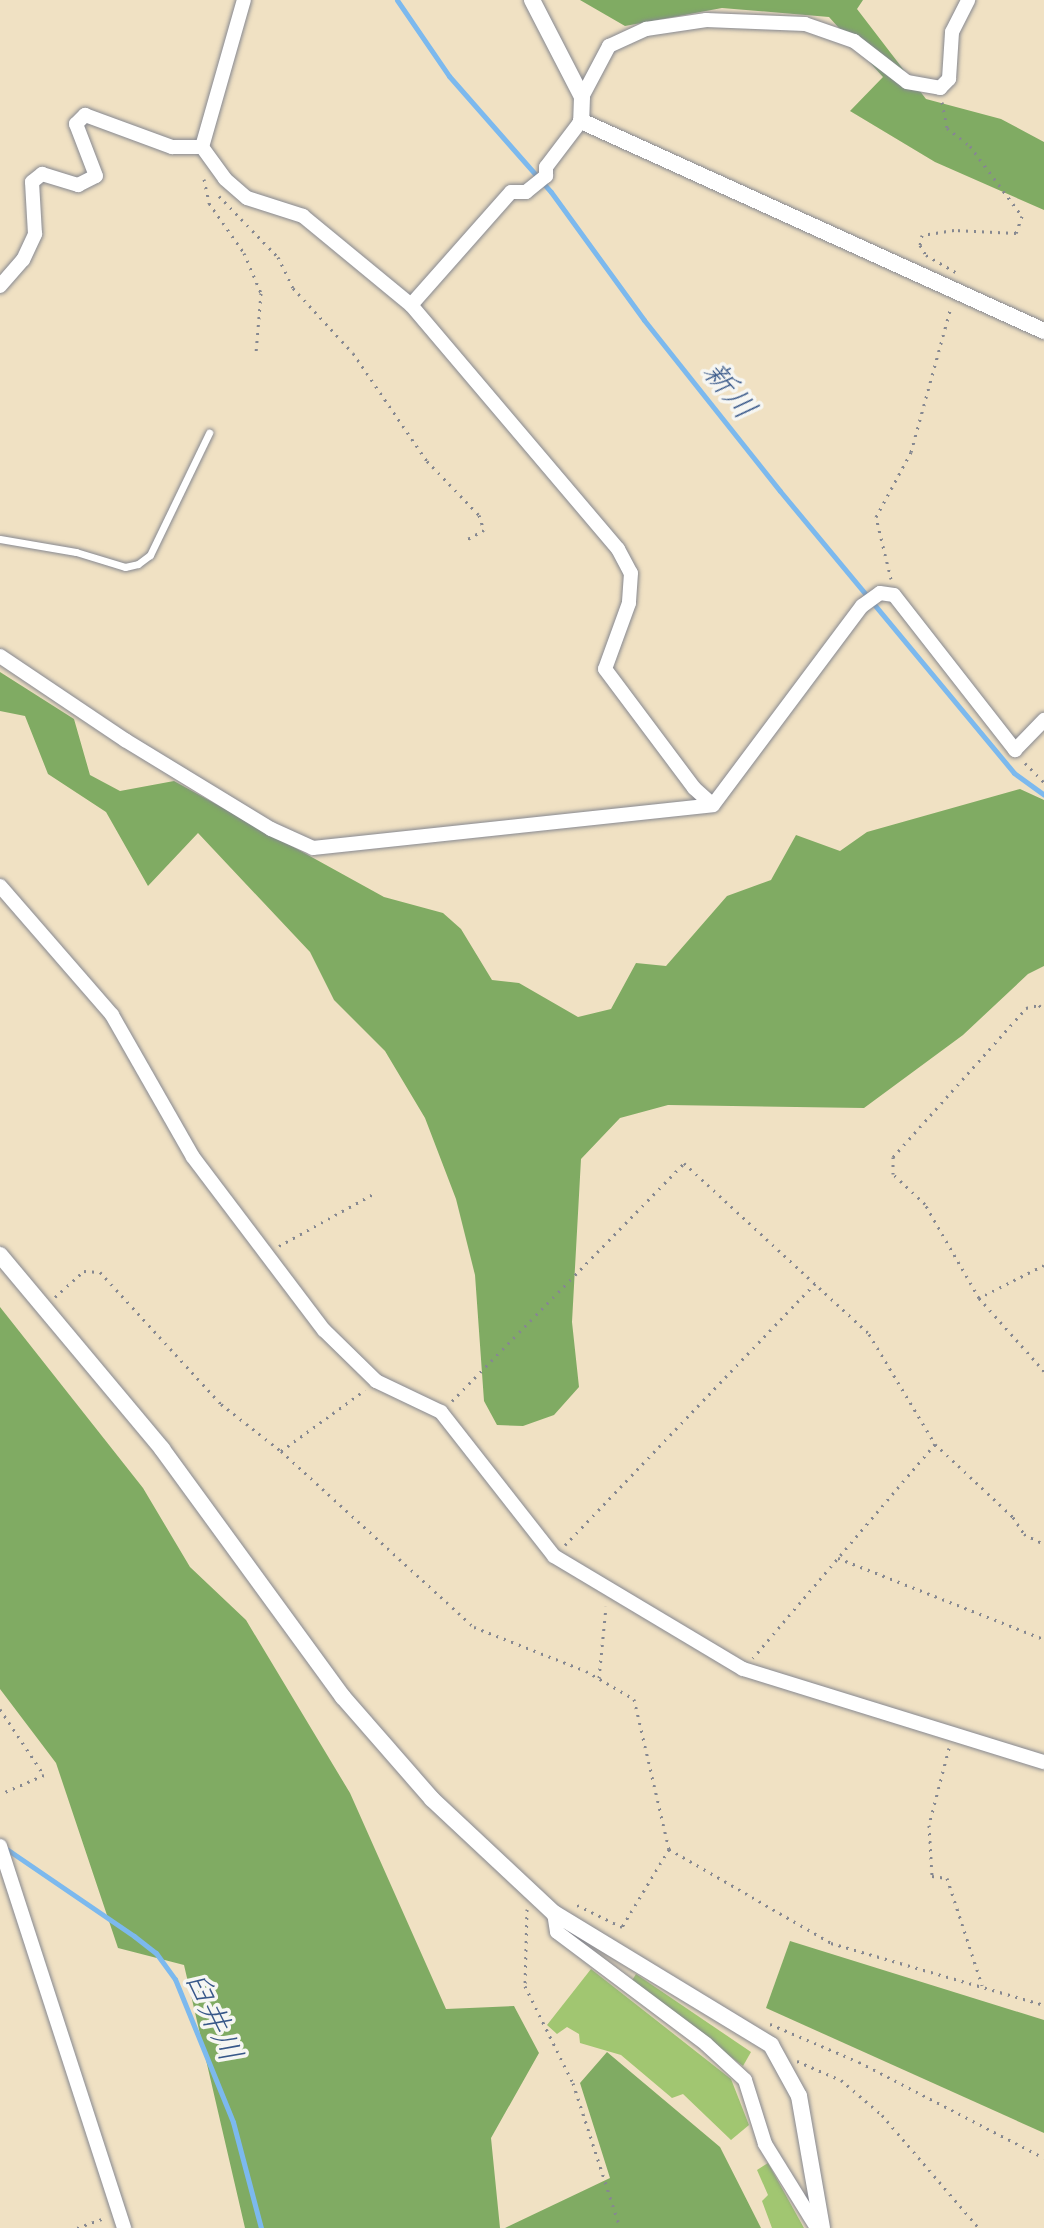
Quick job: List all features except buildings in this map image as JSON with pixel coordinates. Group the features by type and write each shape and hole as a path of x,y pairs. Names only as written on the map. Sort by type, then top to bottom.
{"street":[{"path":"202,147 244,0"},
{"path":"532,0 582,97"},
{"path":"411,305 511,192 532,187 546,176 546,167 581,121 582,97 609,46 646,29 729,19 805,24 854,41 907,82 940,88 949,79 952,32 968,0"},
{"path":"0,286 23,260 35,234 32,182 42,174 78,185 96,176 76,124 85,115 172,147 202,147"},
{"path":"581,121 956,288 1044,331"},
{"path":"202,147 225,179 247,198 303,216 411,305 554,467 618,549 631,573 629,603 605,669 694,788 713,805"},
{"path":"0,656 205,789 313,848 713,805 862,606 887,594 1015,750 1044,720"},
{"path":"0,886 112,1015 193,1157 324,1330 376,1381 441,1412 554,1556 743,1669 1044,1762"},
{"path":"0,1255 47,1305 162,1449 343,1697 432,1799 549,1908 742,2024 778,2055 799,2096 820,2228"},
{"path":"0,1846 124,2228"},
{"path":"549,1908 557,1932 706,2044 745,2080 765,2144 820,2228"}],"lane":[{"path":"0,539 125,567 138,564 150,555 209,433"}],"path":[{"path":"887,594 876,517 911,452 956,288 954,267 926,255 920,245 922,235 943,230 1016,233 1022,216 970,146 947,128 940,88"},
{"path":"202,147 212,185 224,204 278,257 293,288 353,353 427,461 479,515 484,530 466,540"},
{"path":"204,175 209,203 244,253 261,293 256,352"},
{"path":"1015,750 1044,782"},
{"path":"1044,1010 1039,1005 1026,1008 893,1157 893,1174 925,1204 979,1298 1044,1371"},
{"path":"441,1412 684,1163 869,1334 935,1444 994,1498 1024,1534 1044,1544"},
{"path":"265,1254 375,1193"},
{"path":"979,1298 1044,1265"},
{"path":"47,1305 84,1271 100,1272 221,1404 281,1451 474,1627 599,1678 634,1699 669,1849 622,1927 566,1900 549,1908"},
{"path":"554,1556 816,1282"},
{"path":"281,1451 376,1381"},
{"path":"743,1669 935,1444"},
{"path":"838,1558 1044,1639"},
{"path":"599,1678 608,1591"},
{"path":"0,1709 44,1775 0,1794"},
{"path":"952,1732 929,1825 932,1876 947,1878 982,1985"},
{"path":"669,1849 831,1943 1044,2005"},
{"path":"527,1890 525,1986 573,2083 620,2228"},
{"path":"742,2024 771,2024 859,2062 1044,2158"},
{"path":"778,2055 821,2067 861,2096 979,2228"},
{"path":"77,2228 119,2213"}],"green space":[{"path":"580,0 863,0 857,9 926,99 1001,119 1044,142 1044,210 935,162 850,111 883,77 829,17 722,8 625,26"},
{"path":"0,672 74,719 90,775 120,791 174,781 384,897 443,913 461,929 492,980 519,983 578,1017 611,1009 636,963 666,966 727,896 771,880 796,835 840,851 867,832 1020,789 1044,800 1044,966 1028,974 963,1035 864,1108 668,1105 620,1118 581,1159 572,1322 579,1387 554,1415 523,1426 497,1425 484,1401 475,1275 456,1199 425,1118 385,1051 334,1000 310,952 198,833 148,886 106,812 48,774 25,716 0,711"},
{"path":"0,1307 143,1488 190,1567 246,1620 350,1793 446,2009 514,2006 539,2053 491,2138 500,2228 245,2228 184,1965 118,1948 56,1763 0,1689"},
{"path":"790,1941 1044,2020 1044,2133 766,2008"},
{"path":"591,1969 731,2079 749,2125 731,2140 683,2094 672,2098 621,2055 580,2043 579,2034 567,2027 557,2034 547,2025"},
{"path":"636,1974 751,2052 743,2066 631,1982"},
{"path":"607,2052 720,2147 761,2228 505,2228 610,2178 580,2083"},
{"path":"768,2163 804,2228 772,2228 762,2201 768,2195 757,2170"}],"waterway":[{"name":"新川","path":"397,0 449,76 551,192 644,320 780,491 1014,773 1044,795"},
{"name":"臼井川","path":"8,1850 134,1936 156,1953 175,1979 233,2122 261,2228"}]}
